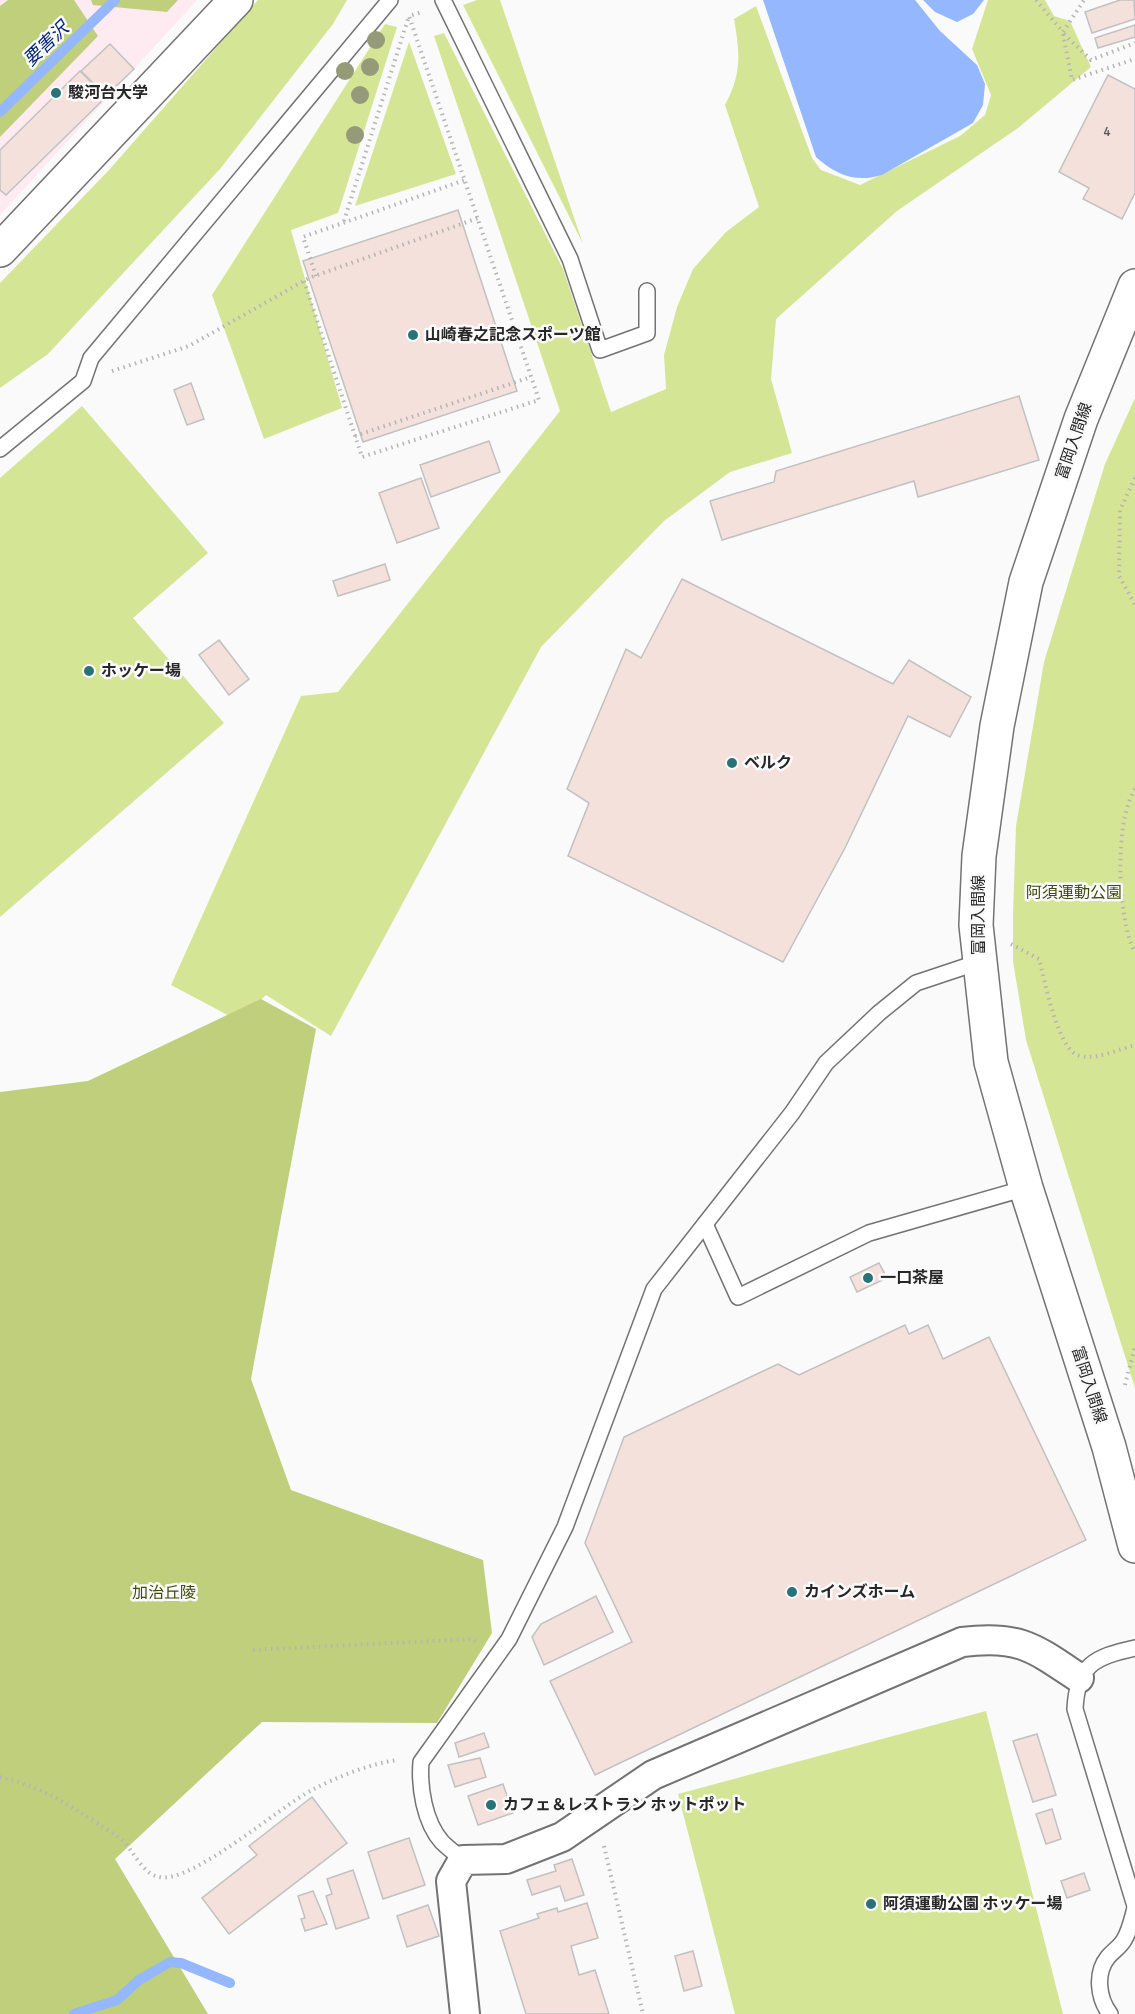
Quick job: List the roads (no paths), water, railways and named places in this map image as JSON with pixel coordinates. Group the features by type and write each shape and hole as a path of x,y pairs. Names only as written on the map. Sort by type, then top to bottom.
{"main road":[{"path":"0,250 236,0"},
{"name":"富岡入間線","path":"1135,286 1081,419 1026,582 997,726 979,856 976,925 991,1062 1026,1188 1109,1447 1135,1546"}],"street":[{"path":"465,2014 451,1881 463,1860 506,1859 562,1837 653,1775 962,1642 993,1638 1018,1643 1040,1652 1078,1678"}],"lane":[{"path":"0,449 83,381 91,358 390,0"},
{"path":"444,3 570,259 600,350 647,333 647,291"},
{"path":"463,1860 440,1840 427,1812 419,1782 420,1762 478,1685 496,1655 509,1639 565,1527 654,1289 792,1113 826,1063 879,1013 916,983 979,962"},
{"path":"705,1224 738,1297 869,1233 1026,1188"},
{"path":"1110,2014 1105,2007 1098,1979 1107,1958 1122,1943 1130,1929 1135,1907 1075,1709 1078,1678 1093,1663 1135,1648"}],"water":[{"path":"763,0 915,0 940,31 977,65 985,84 983,105 973,123 882,175 855,178 839,173 816,157"},
{"path":"923,0 984,0 973,14 957,22 935,12"}],"waterway":[{"name":"要害沢","path":"0,112 115,0"},
{"path":"74,2014 117,2000 139,1980 170,1962 181,1963 230,1983"}],"place":[{"name":"駿河台大学","path":"56,93"},
{"name":"山崎春之記念スポーツ館","path":"413,335"},
{"name":"ホッケー場","path":"89,671"},
{"name":"ベルク","path":"732,763"},
{"name":"一口茶屋","path":"868,1278"},
{"name":"カインズホーム","path":"792,1592"},
{"name":"カフェ＆レストラン ホットポット","path":"491,1805"},
{"name":"阿須運動公園 ホッケー場","path":"871,1904"}],"park label":[{"name":"阿須運動公園","path":"1074,893"},
{"name":"加治丘陵","path":"164,1593"}]}
